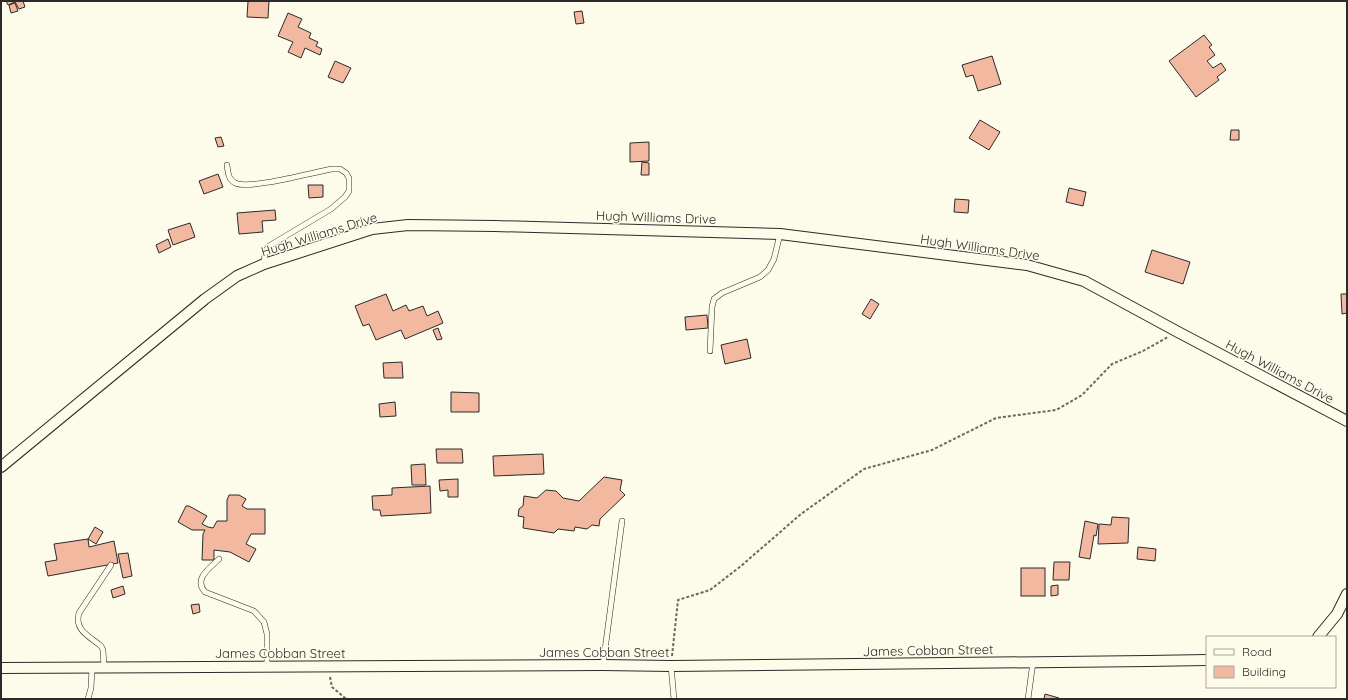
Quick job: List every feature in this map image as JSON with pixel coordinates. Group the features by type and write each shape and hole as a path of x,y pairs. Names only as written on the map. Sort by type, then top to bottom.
{"street":[{"name":"Hugh Williams Drive","path":"1,468 205,299 237,276 264,264 372,229 408,225 780,234 1027,265 1084,281 1347,422"},
{"path":"1319,636 1337,614 1347,594"},
{"name":"James Cobban Street","path":"1,668 267,666 671,666 1206,660"}],"lane":[{"path":"227,165 230,180 236,184 245,186 332,169 340,169 346,173 349,178 349,191 345,197 331,209 269,246 266,249 264,264"},
{"path":"710,351 712,307 714,299 722,293 760,277 768,270 774,259 780,234"},
{"path":"603,665 622,521"},
{"path":"219,559 202,576 200,582 201,588 205,592 254,611 264,622 267,634 267,666"},
{"path":"104,667 103,650 101,646 80,628 77,619 79,612 111,565"},
{"path":"1028,699 1033,662"},
{"path":"671,666 674,699"},
{"path":"88,699 91,688 92,668"}],"path":[{"path":"671,666 678,600 710,590 741,566 801,514 864,469 932,450 996,418 1056,410 1082,395 1112,364 1143,351 1178,332"},
{"path":"328,666 332,687 346,699"}],"building":[{"path":"6,1 23,1 25,7 19,9 15,2 8,5"},
{"path":"248,1 269,1 268,18 247,17"},
{"path":"15,3 18,11 11,13 9,5"},
{"path":"582,11 584,23 576,24 574,12"},
{"path":"288,13 302,19 298,27 311,33 309,38 318,42 316,46 322,49 320,55 305,48 301,58 288,52 293,42 278,36"},
{"path":"1204,35 1212,45 1209,47 1215,55 1207,61 1213,68 1221,63 1226,70 1217,77 1219,80 1196,97 1169,61"},
{"path":"992,56 1001,84 978,91 973,75 966,77 962,65"},
{"path":"335,61 351,68 343,83 328,77"},
{"path":"980,120 1000,132 989,150 969,138"},
{"path":"1231,130 1239,130 1239,140 1230,140"},
{"path":"221,137 224,146 218,147 215,138"},
{"path":"649,142 649,161 630,162 630,143"},
{"path":"642,162 649,163 649,175 641,175"},
{"path":"218,174 223,187 204,194 199,181"},
{"path":"308,185 323,185 323,197 309,198"},
{"path":"1069,188 1086,192 1083,206 1066,202"},
{"path":"955,199 969,200 968,213 954,212"},
{"path":"275,210 276,220 262,221 263,232 239,234 237,213"},
{"path":"190,223 195,237 173,245 168,230"},
{"path":"168,239 171,247 159,253 156,245"},
{"path":"1152,250 1190,262 1183,284 1145,272"},
{"path":"386,294 393,311 406,305 409,311 423,306 427,316 438,311 443,323 405,339 401,330 376,340 369,324 363,326 355,306"},
{"path":"1341,294 1347,294 1347,313 1342,314"},
{"path":"871,299 879,304 870,319 862,314"},
{"path":"707,315 708,328 686,330 685,317"},
{"path":"438,328 442,339 437,340 433,330"},
{"path":"747,339 751,358 725,364 721,345"},
{"path":"402,362 403,378 384,378 383,363"},
{"path":"451,392 479,393 479,412 451,412"},
{"path":"395,402 396,416 380,417 379,404"},
{"path":"436,449 462,449 463,463 437,463"},
{"path":"543,454 544,474 494,476 493,456"},
{"path":"425,464 426,485 412,485 411,465"},
{"path":"604,477 622,480 620,490 625,495 600,519 599,526 592,525 587,529 575,527 574,531 558,529 554,533 523,528 524,517 518,516 519,509 523,506 524,496 537,498 546,490 556,491 563,498 579,501"},
{"path":"458,479 458,497 448,497 448,490 440,491 439,480"},
{"path":"430,486 431,513 381,516 380,510 373,510 372,496 392,495 392,488"},
{"path":"229,495 239,495 246,499 242,506 247,509 265,509 265,534 251,534 246,544 256,549 249,562 230,552 214,550 214,560 202,560 203,534 205,530 192,530 178,522 186,506 189,506 207,516 202,524 208,527 213,528 217,521 227,521 227,500"},
{"path":"1112,517 1129,518 1128,543 1098,544 1099,524 1111,525"},
{"path":"1085,521 1098,524 1096,536 1094,535 1090,559 1079,557"},
{"path":"95,527 103,532 96,544 88,539"},
{"path":"88,539 89,547 114,541 118,563 48,576 45,562 57,560 54,544"},
{"path":"1138,547 1156,549 1155,561 1137,559"},
{"path":"128,553 132,576 123,578 118,554"},
{"path":"1054,562 1070,562 1069,580 1053,580"},
{"path":"1021,568 1045,568 1045,596 1021,596"},
{"path":"1058,585 1058,595 1051,596 1051,586"},
{"path":"123,586 125,594 113,598 111,590"},
{"path":"199,604 200,612 193,614 191,605"},
{"path":"1045,694 1059,698 1059,699 1044,699"}]}
